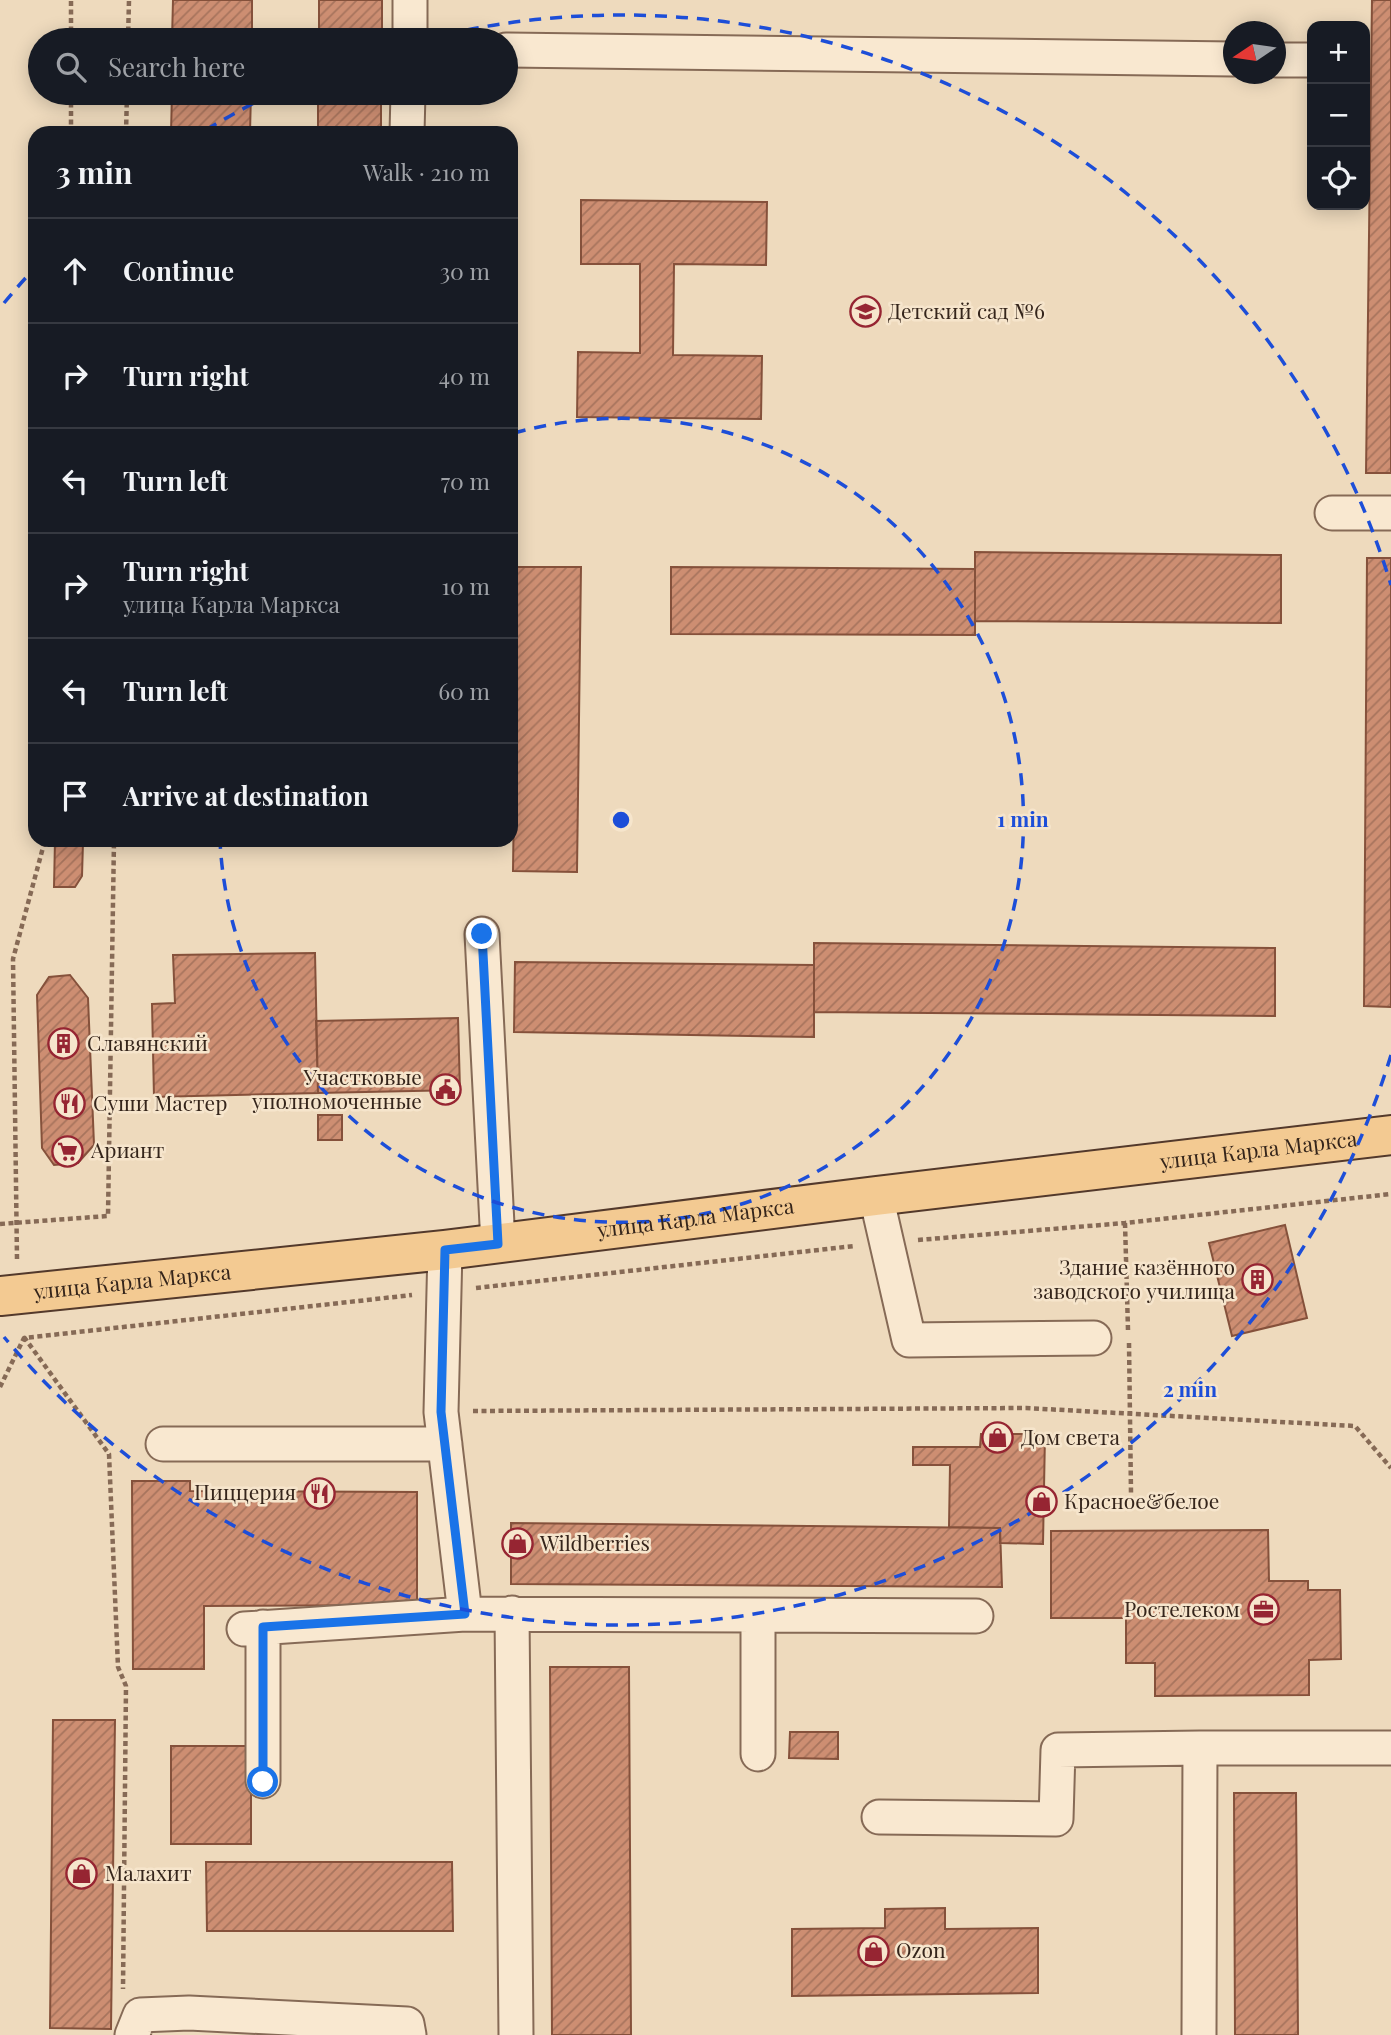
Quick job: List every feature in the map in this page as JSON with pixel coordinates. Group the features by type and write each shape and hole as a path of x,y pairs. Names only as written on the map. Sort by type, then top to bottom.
{"main road":[{"name":"улица Карла Маркса","path":"9,1296 498,1244 1391,1135"}],"lane":[{"path":"410,0 410,28"},
{"path":"518,50 1223,59"},
{"path":"1286,60 1307,60"},
{"path":"407,126 408,105"},
{"path":"1332,513 1391,513"},
{"path":"482,934 498,1244"},
{"path":"876,1196 909,1340 1094,1338"},
{"path":"445,1250 443,1428 465,1614"},
{"path":"163,1444 443,1428"},
{"path":"512,1613 516,2035"},
{"path":"263,1782 254,1628 512,1613 976,1616"},
{"path":"758,1615 758,1754"},
{"path":"1199,2035 1200,1748"},
{"path":"879,1817 1056,1819 1058,1751 1391,1748"},
{"path":"132,2035 140,2015 189,2013 407,2024 409,2035"}],"path":[{"path":"71,0 71,28"},
{"path":"128,0 128,28"},
{"path":"71,105 71,126"},
{"path":"126,126 127,105"},
{"path":"43,847 13,959 16,1223 9,1296 24,1338 109,1454 118,1667 126,1686 123,1993"},
{"path":"0,1224 108,1216 114,847"},
{"path":"24,1338 885,1243 1125,1223 1391,1194"},
{"path":"1125,1223 1131,1493"},
{"path":"0,1387 24,1338"},
{"path":"443,1428 1026,1408 1355,1426 1391,1468"}],"building":[{"path":"173,0 252,0 252,28 172,28"},
{"path":"319,0 382,0 382,28 319,28"},
{"path":"1372,0 1391,0 1391,473 1366,473"},
{"path":"172,105 251,105 250,126 171,126"},
{"path":"318,105 381,105 381,126 318,126"},
{"path":"581,200 767,202 766,265 674,264 673,355 762,356 761,419 577,417 578,352 640,353 640,264 581,264"},
{"path":"975,552 1281,555 1281,623 975,621"},
{"path":"1367,558 1391,558 1391,1007 1364,1006"},
{"path":"518,567 581,567 577,872 513,871 513,847 518,847"},
{"path":"671,567 975,569 975,635 671,634"},
{"path":"55,847 83,847 82,876 75,887 54,887"},
{"path":"814,943 1275,948 1275,1016 814,1012"},
{"path":"315,953 318,1093 154,1097 152,1004 175,1003 173,955"},
{"path":"515,962 814,965 814,1037 514,1032"},
{"name":"Славянский","path":"70,975 88,998 94,1145 78,1163 54,1165 42,1148 37,995 49,977"},
{"path":"458,1018 460,1090 318,1093 316,1021"},
{"path":"318,1115 342,1115 342,1140 318,1140"},
{"name":"Здание казённого заводского училища","path":"1285,1225 1307,1318 1232,1336 1209,1243"},
{"path":"981,1434 1045,1434 1043,1544 1000,1543 1000,1528 949,1527 950,1465 913,1465 913,1447 980,1447"},
{"path":"132,1481 190,1481 190,1491 417,1492 417,1605 204,1606 204,1669 133,1669"},
{"path":"511,1523 1000,1528 1002,1587 511,1584"},
{"path":"1268,1530 1269,1581 1308,1581 1308,1590 1340,1590 1341,1659 1309,1660 1309,1695 1155,1696 1155,1663 1126,1663 1126,1618 1051,1618 1051,1531"},
{"path":"550,1667 629,1667 631,2035 552,2035"},
{"name":"Малахит","path":"53,1720 115,1720 111,2029 50,2028"},
{"path":"790,1732 838,1732 838,1759 789,1758"},
{"path":"171,1746 251,1746 251,1844 171,1844"},
{"path":"1234,1793 1296,1793 1298,2035 1235,2035"},
{"path":"206,1862 452,1862 453,1931 207,1931"},
{"path":"945,1908 945,1929 1038,1928 1038,1993 792,1996 792,1929 885,1928 885,1909"}],"place":[{"name":"Детский сад №6","path":"865,312"},
{"name":"Славянский","path":"64,1044"},
{"name":"Участковые уполномоченные","path":"445,1090"},
{"name":"Суши Мастер","path":"70,1104"},
{"name":"Ариант","path":"68,1151"},
{"name":"Здание казённого заводского училища","path":"1258,1280"},
{"name":"Дом света","path":"998,1438"},
{"name":"Пиццерия","path":"319,1493"},
{"name":"Красное&белое","path":"1041,1502"},
{"name":"Wildberries","path":"517,1544"},
{"name":"Ростелеком","path":"1263,1610"},
{"name":"Малахит","path":"82,1874"},
{"name":"Ozon","path":"873,1951"}],"route":[{"path":"263,1782 263,1627 465,1614 441,1412 445,1250 498,1244 482,934"}]}
